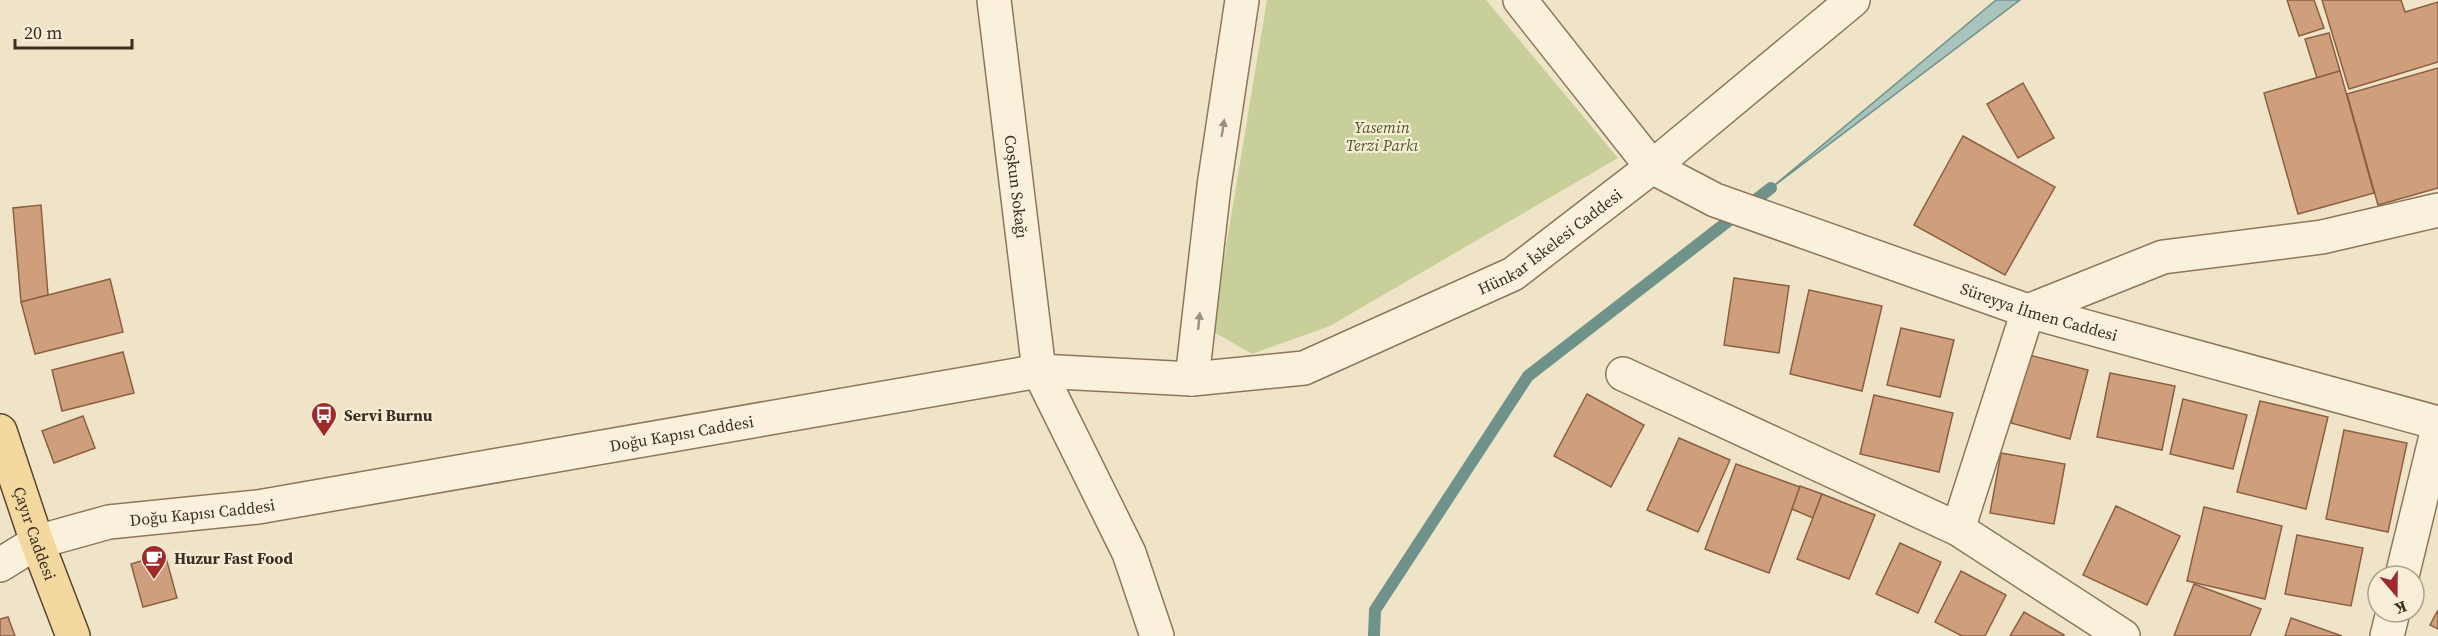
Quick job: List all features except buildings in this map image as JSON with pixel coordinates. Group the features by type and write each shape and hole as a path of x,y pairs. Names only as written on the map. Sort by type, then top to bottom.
{"main road":[{"name":"Çayır Caddesi","path":"0,431 6,471 38,542 73,636"}],"street":[{"name":"Coşkun Sokağı","path":"994,0 1039,371"},
{"path":"1192,379 1214,186 1242,0"},
{"path":"1520,0 1652,167"},
{"name":"Hünkar İskelesi Caddesi","path":"1039,371 1192,379 1304,368 1513,274 1652,167 1853,0"},
{"name":"Süreyya İlmen Caddesi","path":"1652,167 1715,200 2028,311 2438,423"},
{"path":"1958,529 2028,311 2163,257 2322,237 2438,210"},
{"name":"Doğu Kapısı Caddesi","path":"0,565 38,542 109,522 258,507 1039,371"},
{"path":"1039,371 1129,552 1157,636"},
{"path":"1623,374 1958,529 2123,636"},
{"path":"2405,564 2438,428"}],"green space":[{"name":"Yasemin Terzi Parkı","path":"1267,0 1486,0 1618,158 1330,326 1252,354 1212,331"}],"water":[{"path":"1996,0 2020,0 1771,188"}],"waterway":[{"path":"1374,636 1375,610 1528,376 1771,188"}],"place":[{"name":"Servi Burnu","path":"324,438"},
{"name":"Huzur Fast Food","path":"154,581"}]}
